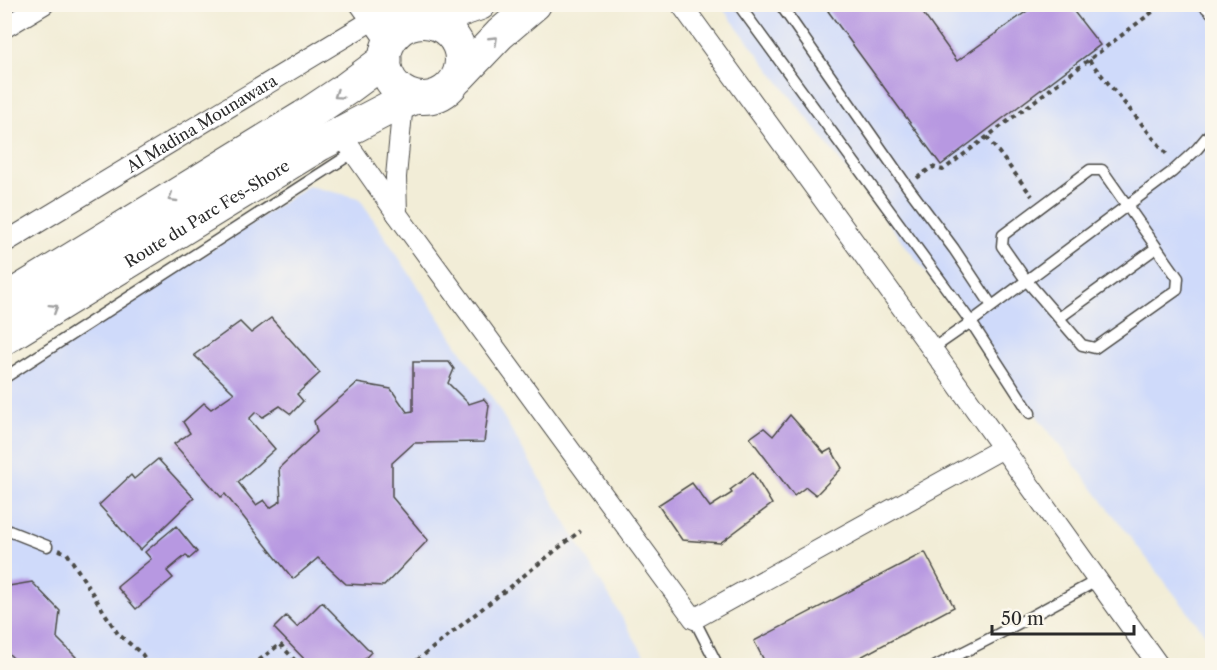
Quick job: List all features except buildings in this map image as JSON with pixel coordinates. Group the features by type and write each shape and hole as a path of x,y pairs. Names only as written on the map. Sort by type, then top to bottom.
{"highway":[{"name":"Route du Parc Fes-Shore","path":"4,301 346,89 382,41"},
{"name":"Route du Parc Fes-Shore","path":"4,338 347,143 409,100"}],"main road":[{"path":"427,22 480,4"},
{"path":"457,79 461,67 461,54 450,32 439,25 414,22 382,41 388,77 393,84 406,94 409,100 427,98 439,95 449,88 500,34 535,4"}],"street":[{"path":"4,28 44,4"},
{"path":"360,4 382,41"},
{"name":"Al Madina Mounawara","path":"4,243 382,41 399,4"},
{"path":"681,4 1159,666"},
{"path":"397,214 396,177 409,100"},
{"path":"347,143 694,619 1003,448"}],"lane":[{"path":"738,4 971,322 1030,413"},
{"path":"780,4 992,306"},
{"path":"1202,4 1212,13"},
{"path":"932,349 1177,167 1212,131"},
{"path":"4,378 347,143"},
{"path":"1090,170 1101,170 1126,206 1178,278 1177,290 1095,348 1082,345 1026,280 1002,246 1003,235 1090,170"},
{"path":"1059,318 1156,248"},
{"path":"4,529 47,546"},
{"path":"936,666 1098,580"},
{"path":"694,619 718,666"}],"path":[{"path":"908,186 932,166 943,170 1163,4"},
{"path":"1089,60 1177,167"},
{"path":"987,137 1040,207"},
{"path":"410,666 580,531"},
{"path":"47,546 68,553 118,634 142,654 149,664 143,666"},
{"path":"252,666 280,644 300,666"}],"shaded area":[{"path":"720,5 1212,5 1212,643"},
{"path":"308,186 359,198 490,394 650,665 5,666 5,386"}]}
